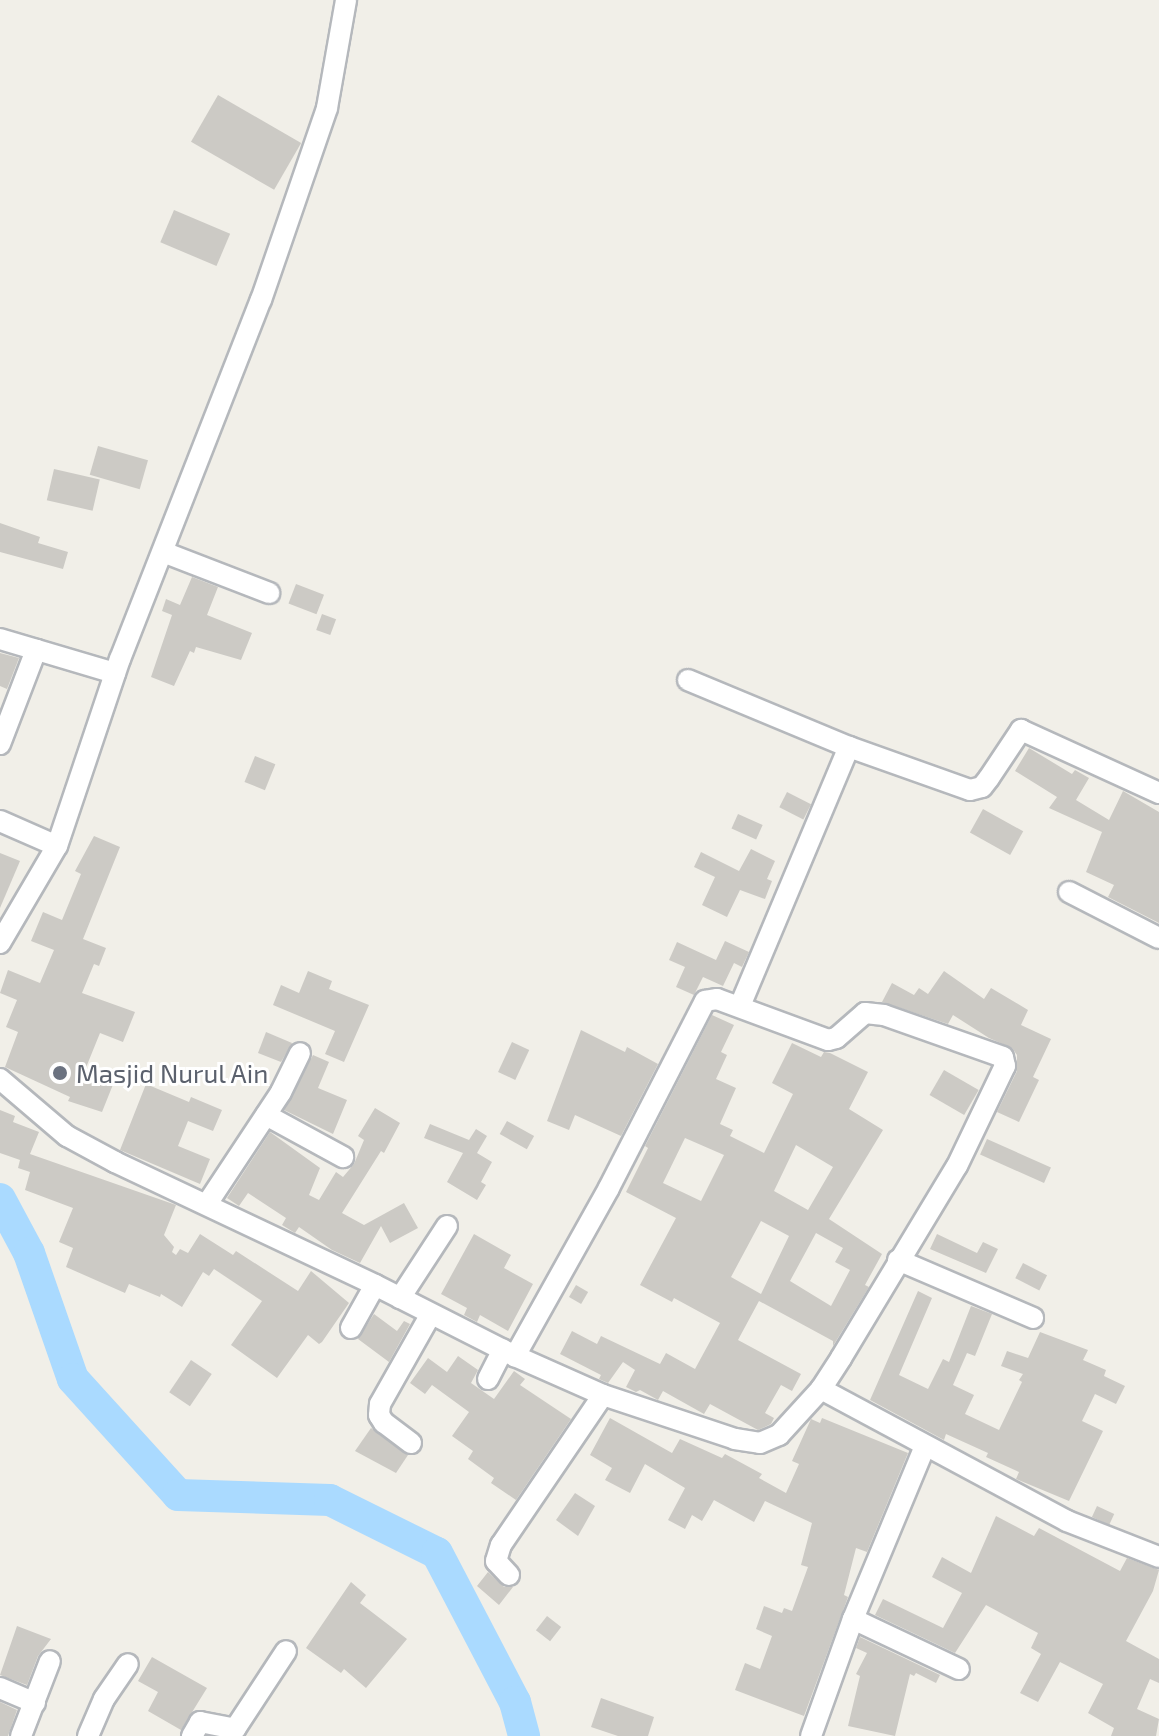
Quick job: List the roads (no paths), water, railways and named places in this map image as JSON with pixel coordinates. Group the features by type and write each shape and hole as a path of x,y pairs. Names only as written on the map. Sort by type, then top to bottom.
{"street":[{"path":"0,943 57,846 115,673 315,148 327,108 346,0"},
{"path":"163,552 269,593"},
{"path":"0,639 115,673"},
{"path":"0,744 36,650"},
{"path":"688,680 849,747 970,790 982,787 1021,730 1030,731 1120,778 1159,793"},
{"path":"740,1006 849,747"},
{"path":"0,821 57,846"},
{"path":"1069,892 1159,938"},
{"path":"0,1079 67,1136 509,1353 603,1395 735,1439 760,1443 779,1435 821,1389 957,1166 1005,1066 1003,1057 884,1015 865,1013 836,1038 828,1040 799,1032 740,1006 717,999 705,1001 609,1188 509,1353 488,1379"},
{"path":"207,1204 266,1115 300,1053"},
{"path":"266,1115 343,1157"},
{"path":"400,1298 447,1226"},
{"path":"898,1260 1033,1318"},
{"path":"351,1328 375,1285"},
{"path":"411,1443 384,1423 379,1415 380,1404 431,1314"},
{"path":"821,1389 1067,1521 1159,1557"},
{"path":"509,1575 496,1561 501,1545 603,1395"},
{"path":"811,1736 853,1619 925,1446"},
{"path":"853,1619 959,1669"},
{"path":"192,1736 200,1722 235,1729 286,1651"},
{"path":"21,1736 50,1661"},
{"path":"88,1736 104,1699 128,1664"},
{"path":"0,1688 35,1703"}],"waterway":[{"path":"0,1199 29,1253 73,1379 178,1495 330,1500 437,1553 515,1702 524,1736"}],"place":[{"name":"Masjid Nurul Ain","path":"60,1073"}]}
